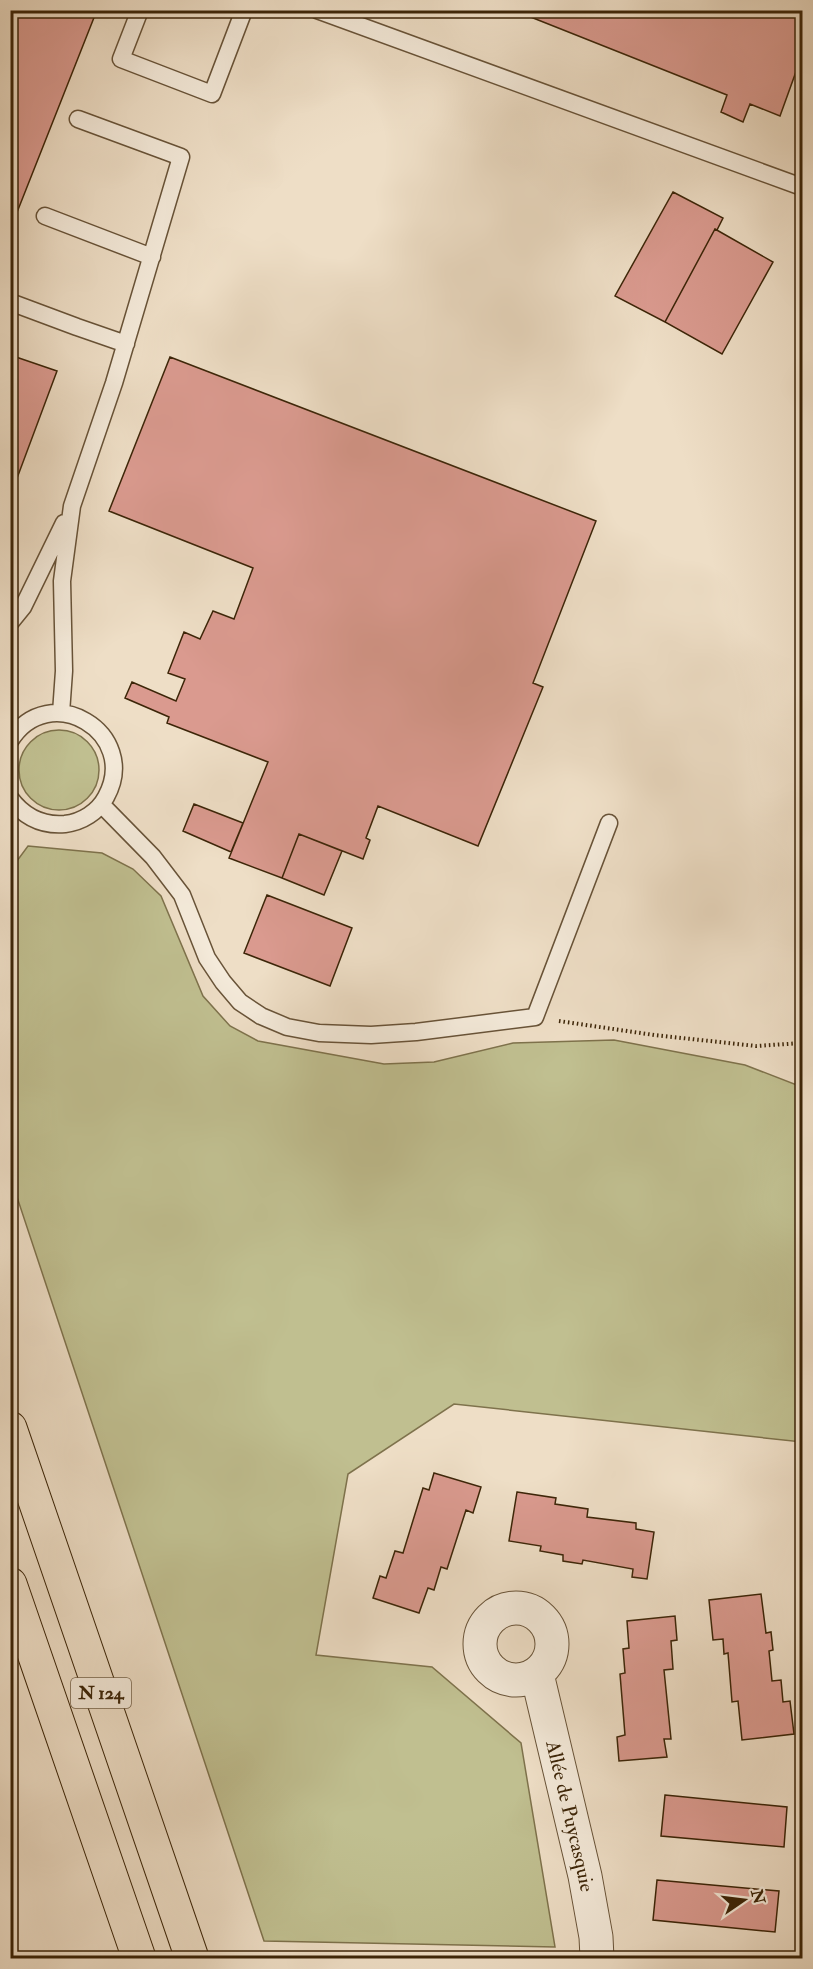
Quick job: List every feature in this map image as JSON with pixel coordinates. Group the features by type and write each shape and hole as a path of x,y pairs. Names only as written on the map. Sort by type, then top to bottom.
{"highway":[{"name":"N 124","path":"10,1428 192,1959"},
{"name":"N 124","path":"10,1584 139,1959"}],"street":[{"name":"Allée de Puycasquie","path":"537,1674 585,1876 596,1937 597,1959"}],"lane":[{"path":"140,10 121,59 212,94 244,10"},
{"path":"317,10 802,187"},
{"path":"10,623 24,607 72,506 126,344 181,157 78,119"},
{"path":"45,216 152,257"},
{"path":"10,302 126,344"},
{"path":"61,713 64,671 62,580 72,506"},
{"path":"10,741 28,722 44,715 61,713 78,717 94,726 105,739 112,755 114,772 110,789 102,805 88,816 73,823 55,825 38,822 23,813 10,798"},
{"path":"102,805 153,857 182,895 207,958 240,1002 261,1016 287,1027 308,1031 371,1035 416,1032 535,1017 609,823"}],"path":[{"path":"535,1017 654,1035 756,1046 802,1043"}],"shaded area":[{"path":"59,730 74,733 87,742 96,755 99,770 96,785 87,798 74,807 59,810 44,807 31,798 22,785 19,770 22,755 31,742 44,733"},
{"path":"28,846 102,853 133,869 161,896 203,996 230,1026 258,1041 384,1064 434,1062 513,1043 614,1040 745,1065 802,1087 802,1442 454,1404 348,1474 316,1655 432,1667 521,1743 555,1947 264,1941 11,1179 11,869"}],"building":[{"path":"10,10 97,10 10,230"},
{"path":"513,10 781,10 802,19 802,55 780,116 750,104 743,122 721,112 727,95"},
{"path":"673,192 723,218 665,322 615,296"},
{"path":"715,229 773,262 722,354 665,322"},
{"path":"16,357 57,371 10,497 10,370"},
{"path":"170,357 596,521 533,683 543,687 478,846 378,806 366,838 370,840 363,859 299,834 282,878 229,858 268,762 167,723 169,717 125,698 132,682 176,701 185,679 168,673 184,632 200,639 213,611 234,619 253,568 109,511"},
{"path":"194,804 243,823 231,852 183,831"},
{"path":"299,834 342,851 324,895 282,878"},
{"path":"267,895 352,928 330,986 244,953"},
{"path":"434,1473 481,1487 473,1513 466,1510 447,1569 441,1567 434,1590 428,1588 419,1613 373,1598 380,1576 386,1578 395,1551 403,1553 423,1488 429,1490"},
{"path":"517,1492 556,1498 555,1504 588,1509 587,1517 636,1523 636,1529 654,1532 647,1579 632,1577 633,1569 583,1560 582,1564 563,1561 563,1555 540,1551 541,1546 509,1541"},
{"path":"761,1594 766,1633 771,1632 773,1650 769,1651 772,1681 781,1680 783,1702 790,1701 794,1734 742,1740 738,1701 732,1702 728,1653 724,1654 723,1639 713,1640 709,1600"},
{"path":"675,1616 677,1640 671,1641 673,1669 664,1670 671,1739 664,1739 667,1757 619,1761 617,1737 625,1735 620,1674 625,1673 623,1649 629,1648 627,1621"},
{"path":"665,1795 787,1807 784,1847 661,1836"},
{"path":"657,1880 779,1891 775,1932 653,1920"}]}
